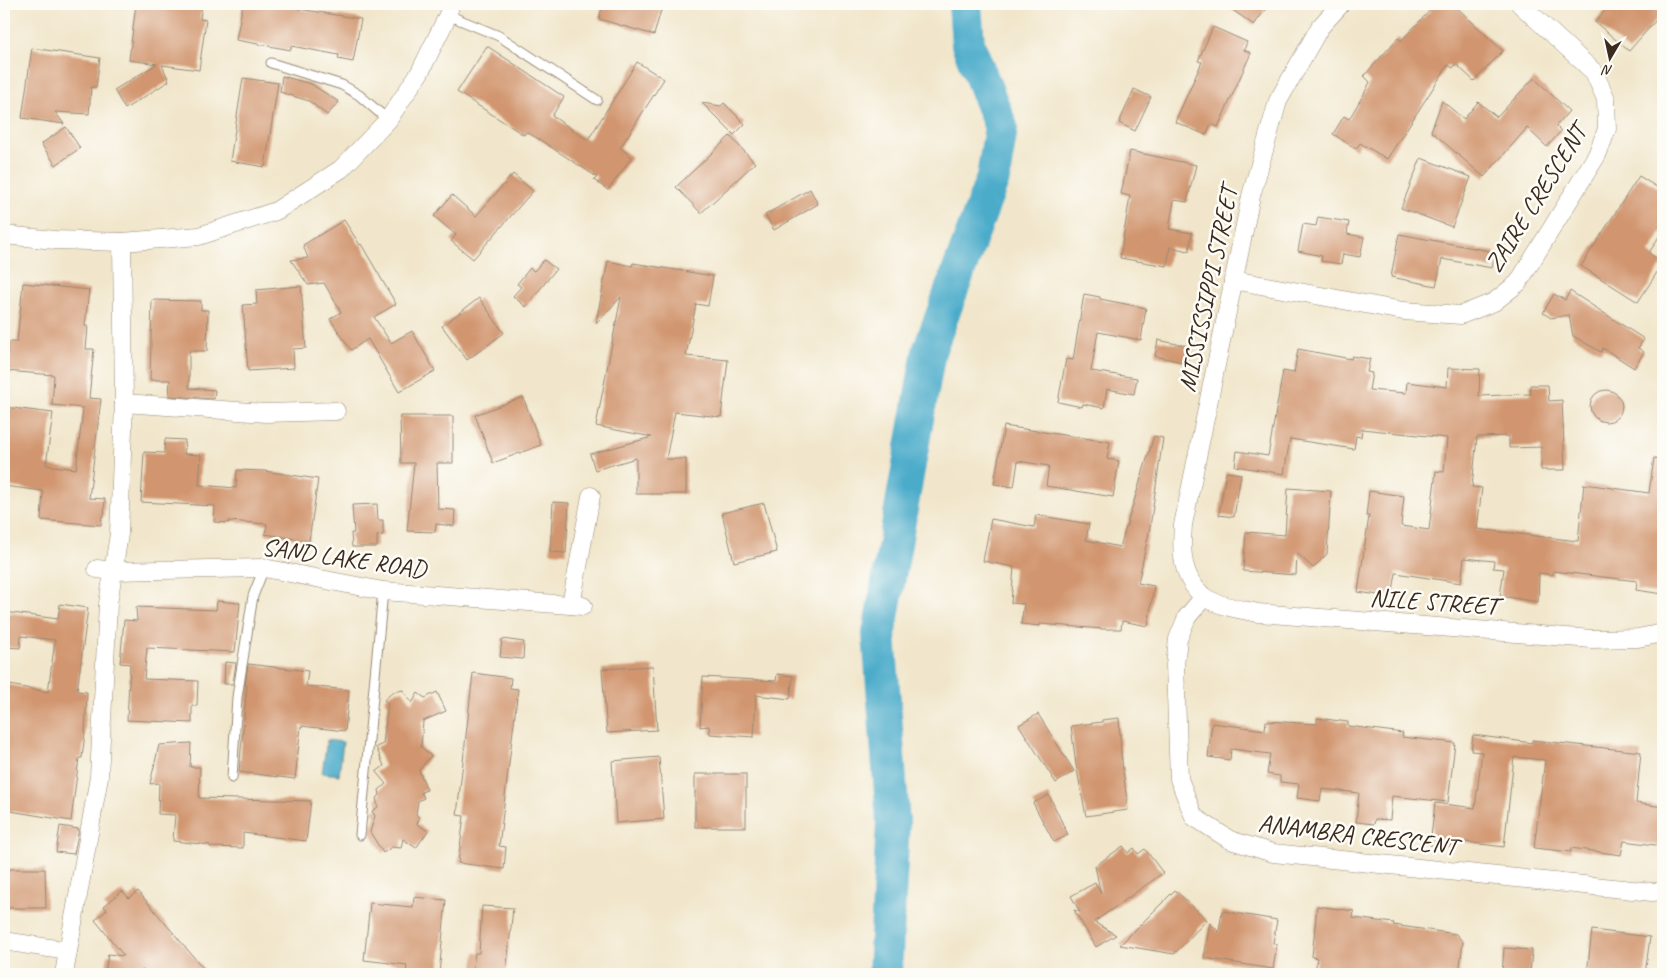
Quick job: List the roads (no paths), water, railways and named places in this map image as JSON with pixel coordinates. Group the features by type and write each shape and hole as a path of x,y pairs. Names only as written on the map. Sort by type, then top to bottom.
{"street":[{"name":"MISSISSIPPI STREET","path":"1204,597 1188,579 1181,550 1183,525 1251,196 1278,101 1320,28 1341,4"},
{"name":"ZAIRE CRESCENT","path":"1233,280 1403,311 1461,315 1494,302 1518,283 1597,155 1607,129 1606,99 1594,72 1520,4"},
{"path":"4,235 56,240 122,242 198,236 276,211 341,169 388,120 420,72 449,9"},
{"path":"64,974 99,777 102,686 108,604 105,570 119,534 124,402 122,242"},
{"path":"124,402 266,413 336,411"},
{"name":"SAND LAKE ROAD","path":"105,570 264,568 383,591 577,606 591,496"},
{"name":"NILE STREET","path":"1204,597 1227,606 1258,613 1592,638 1638,638 1663,632"},
{"name":"ANAMBRA CRESCENT","path":"1204,597 1187,617 1178,639 1174,664 1179,779 1194,816 1230,840 1274,853 1652,892 1663,891"},
{"path":"4,941 68,950"}],"lane":[{"path":"449,9 499,36 597,100"},
{"path":"271,63 342,85 359,95 388,120"},
{"path":"232,778 237,697 252,596 264,568"},
{"path":"360,835 383,591"}],"water":[{"path":"327,740 343,742 339,775 322,773"}],"waterway":[{"path":"885,974 893,822 879,634 929,351 993,178 1001,127 968,44 965,4"}]}
